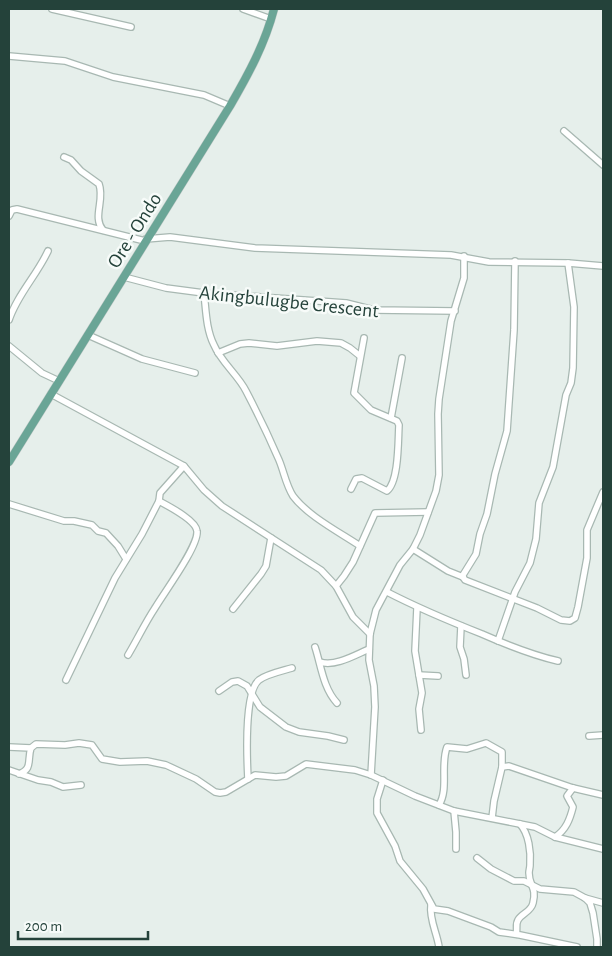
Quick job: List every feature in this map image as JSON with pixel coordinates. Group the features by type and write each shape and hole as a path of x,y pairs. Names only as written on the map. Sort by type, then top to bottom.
{"main road":[{"name":"Ore - Ondo","path":"9,462 230,106 252,66 274,9"}],"street":[{"path":"52,9 131,27"},
{"path":"243,9 271,19"},
{"path":"9,56 36,60 65,61 113,77 204,95 230,106"},
{"path":"564,131 603,166"},
{"path":"64,157 71,160 80,171 99,184 102,197 99,219 101,228 104,230"},
{"path":"9,216 12,209 32,212 146,240 170,236 255,248 464,256 489,262 515,261 603,266"},
{"path":"9,320 13,308 42,264 48,251"},
{"path":"371,775 374,693 370,670 370,634 376,610 400,565 413,549 436,491 439,475 439,399 451,322 464,278 464,256"},
{"path":"463,577 476,554 487,514 494,474 508,431 514,330 515,261"},
{"path":"498,641 512,600 530,563 536,538 539,503 553,467 566,395 571,383 574,307 568,263"},
{"name":"Akingbulugbe Crescent","path":"124,277 166,288 204,293 346,303 374,310 455,311"},
{"path":"204,293 209,332 218,353 240,379 267,430 293,496 304,507 360,546"},
{"path":"88,335 142,359 195,373"},
{"path":"351,489 356,479 362,478 384,490 390,489 396,467 397,420 371,410 354,393 364,338"},
{"path":"218,353 240,344 277,346 316,341 341,343 360,356"},
{"path":"9,346 42,374 59,381"},
{"path":"391,418 402,358"},
{"path":"51,394 184,466 204,490 222,506 316,566 336,586 353,617 370,634"},
{"path":"66,680 115,578 142,534 159,501 160,494 184,466"},
{"path":"413,549 448,571 463,577 465,580 512,600 570,621 575,618 587,558 587,530 603,492"},
{"path":"128,655 192,549 197,534 197,529 190,521 159,501"},
{"path":"9,504 64,521 92,525 98,531 106,533 118,546 126,559"},
{"path":"336,586 344,576 375,513 428,512"},
{"path":"234,609 266,566 271,538"},
{"path":"387,592 418,608 498,641 532,654 558,661"},
{"path":"418,608 414,651 422,694 419,709 421,730"},
{"path":"461,626 460,647 464,658 466,675"},
{"path":"315,647 326,683 337,703"},
{"path":"320,662 327,664 369,649"},
{"path":"248,779 248,714 252,690 259,680 292,668"},
{"path":"419,675 438,676"},
{"path":"219,692 232,682 238,681 247,686 260,707 286,727 299,732 344,740"},
{"path":"589,736 603,736"},
{"path":"9,747 31,748 36,744 65,745 79,742 87,743 97,749 102,759 120,762 147,761 166,765 220,793 226,792 255,775 286,776 306,764 355,770 371,775 415,796 454,811 520,824 555,837 603,849"},
{"path":"439,805 443,796 444,764 448,747 466,750 486,743 502,752 502,767 492,818"},
{"path":"19,774 26,772 28,768 31,748"},
{"path":"502,767 509,766 573,788 603,795"},
{"path":"9,770 63,787 81,785"},
{"path":"383,780 377,799 377,813 395,846 400,861 423,889 434,909 448,911 491,927 499,932 516,934 540,943 577,947"},
{"path":"555,837 563,832 566,827 573,807 567,796 573,788"},
{"path":"454,811 456,849"},
{"path":"516,934 518,932 516,923 532,906 535,890 528,874 530,855 526,834 520,824"},
{"path":"477,858 490,869 514,881 524,881 540,888 574,892 585,898 603,903"},
{"path":"585,898 590,903 593,913 597,947"},
{"path":"431,905 430,915 437,933 439,947"}]}
